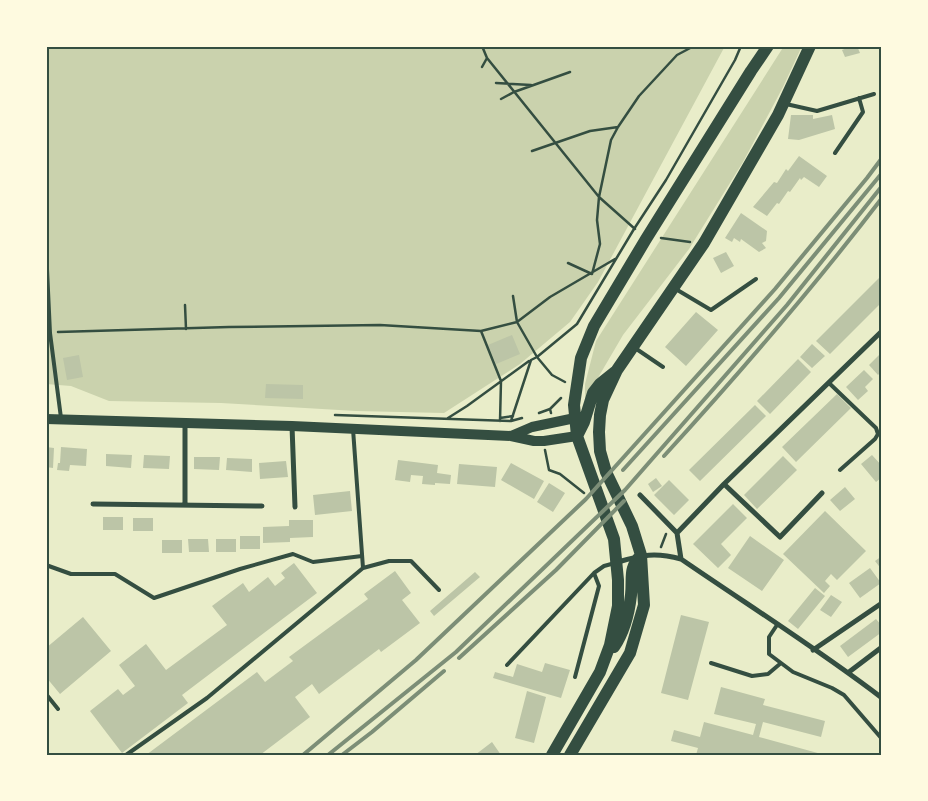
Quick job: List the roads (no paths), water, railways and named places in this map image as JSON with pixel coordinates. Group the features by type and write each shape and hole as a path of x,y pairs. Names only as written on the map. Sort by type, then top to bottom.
{"main road":[{"path":"552,755 600,672 618,606 617,562 611,529 577,436 579,420 574,392 581,358 594,326 751,70 768,46"},
{"path":"571,754 630,653 644,605 641,555 632,526 606,472 600,451 598,432 604,400 617,370 704,243 783,103 810,46"},
{"path":"579,420 593,393 600,384 617,370"},
{"path":"46,419 292,426 511,436 534,441 577,436"},
{"path":"511,436 532,427 554,421 579,420 598,432"},
{"path":"605,659 619,640 627,618 631,594 631,572 634,562 641,555"}],"street":[{"path":"677,533 724,484 882,331"},
{"path":"185,422 185,505"},
{"path":"292,426 295,507"},
{"path":"724,484 780,537 822,493"},
{"path":"640,495 677,533 680,559"},
{"path":"93,504 262,506"},
{"path":"617,562 641,555 659,554 680,559 813,650 849,672 882,698"},
{"path":"813,650 882,603"},
{"path":"849,672 882,647"}],"lane":[{"path":"46,70 47,46"},
{"path":"783,103 797,108 817,111 874,94"},
{"path":"834,153 863,112 859,98"},
{"path":"46,248 50,333 61,420"},
{"path":"674,288 710,310 756,279"},
{"path":"633,346 663,367"},
{"path":"829,383 876,428 878,434 875,439 840,470"},
{"path":"353,429 363,568"},
{"path":"46,565 71,574 115,574 154,598 240,569 293,554 313,562 362,556"},
{"path":"126,755 207,698 363,568 389,561 411,561 440,590"},
{"path":"507,665 594,573 604,566 617,562"},
{"path":"575,677 599,586 594,573"},
{"path":"777,625 769,636 769,654 793,672 844,695 882,739"},
{"path":"710,663 752,676 768,674 781,663"},
{"path":"46,694 58,708"}],"railway":[{"path":"303,755 416,660 586,499 775,289 882,158"},
{"path":"623,470 779,298 882,173"},
{"path":"328,755 456,652 625,490 787,305 882,186"},
{"path":"664,456 776,330 882,198"},
{"path":"459,658 556,570 624,501"},
{"path":"342,755 444,671"}]}
